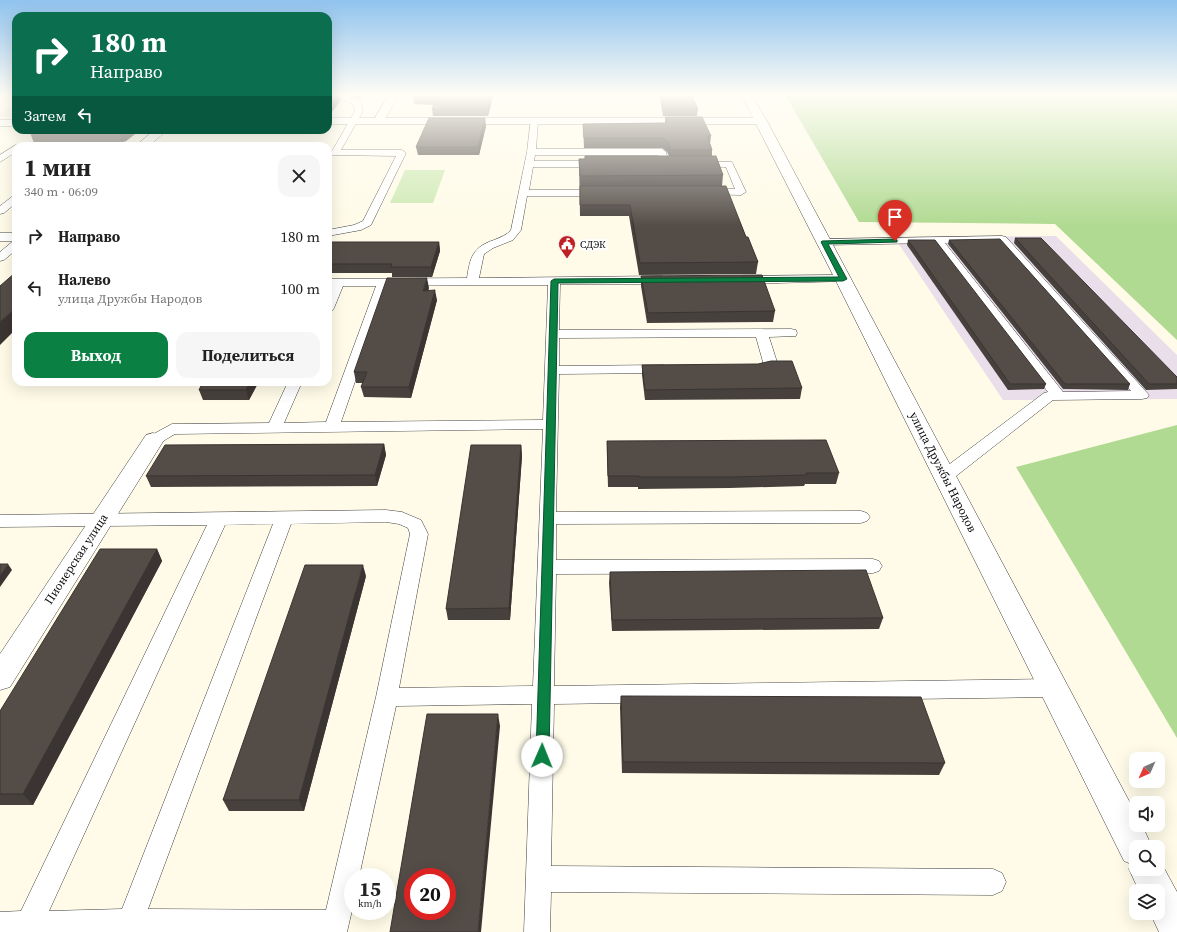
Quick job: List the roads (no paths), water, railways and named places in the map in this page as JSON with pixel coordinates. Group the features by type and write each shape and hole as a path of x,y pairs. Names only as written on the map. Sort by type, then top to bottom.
{"street":[{"name":"улица Дружбы Народов","path":"771,139 1131,840"},
{"name":"Пионерская улица","path":"0,678 153,440"},
{"path":"1165,905 1177,929"}],"lane":[{"path":"332,232 357,228 367,223 402,153 333,156 343,139"},
{"path":"472,282 480,251 488,245 513,236 515,233 532,139"},
{"path":"0,148 12,148"},
{"path":"0,159 12,151"},
{"path":"531,152 662,152 664,164"},
{"path":"528,164 608,164"},
{"path":"686,164 729,164 741,192 694,192"},
{"path":"523,194 609,193"},
{"path":"0,210 12,201"},
{"path":"0,258 11,239"},
{"path":"824,242 1002,239 1142,395 1049,396 945,476"},
{"path":"937,240 1059,396"},
{"path":"728,280 843,279"},
{"path":"334,283 673,280"},
{"path":"537,932 554,281"},
{"path":"332,426 383,283"},
{"path":"740,369 766,367 770,362 761,333"},
{"path":"553,334 791,333"},
{"path":"552,370 677,369"},
{"path":"275,426 293,386"},
{"path":"153,440 172,430 275,426 551,424"},
{"path":"0,521 386,516 402,518 415,524 419,534 387,697 335,927 130,922 0,924"},
{"path":"548,518 861,517"},
{"path":"130,922 284,518"},
{"path":"29,924 219,519"},
{"path":"547,567 873,566"},
{"path":"387,697 1054,688"},
{"path":"539,879 993,882"}],"place":[{"name":"СДЭК","path":"567,259"}]}
